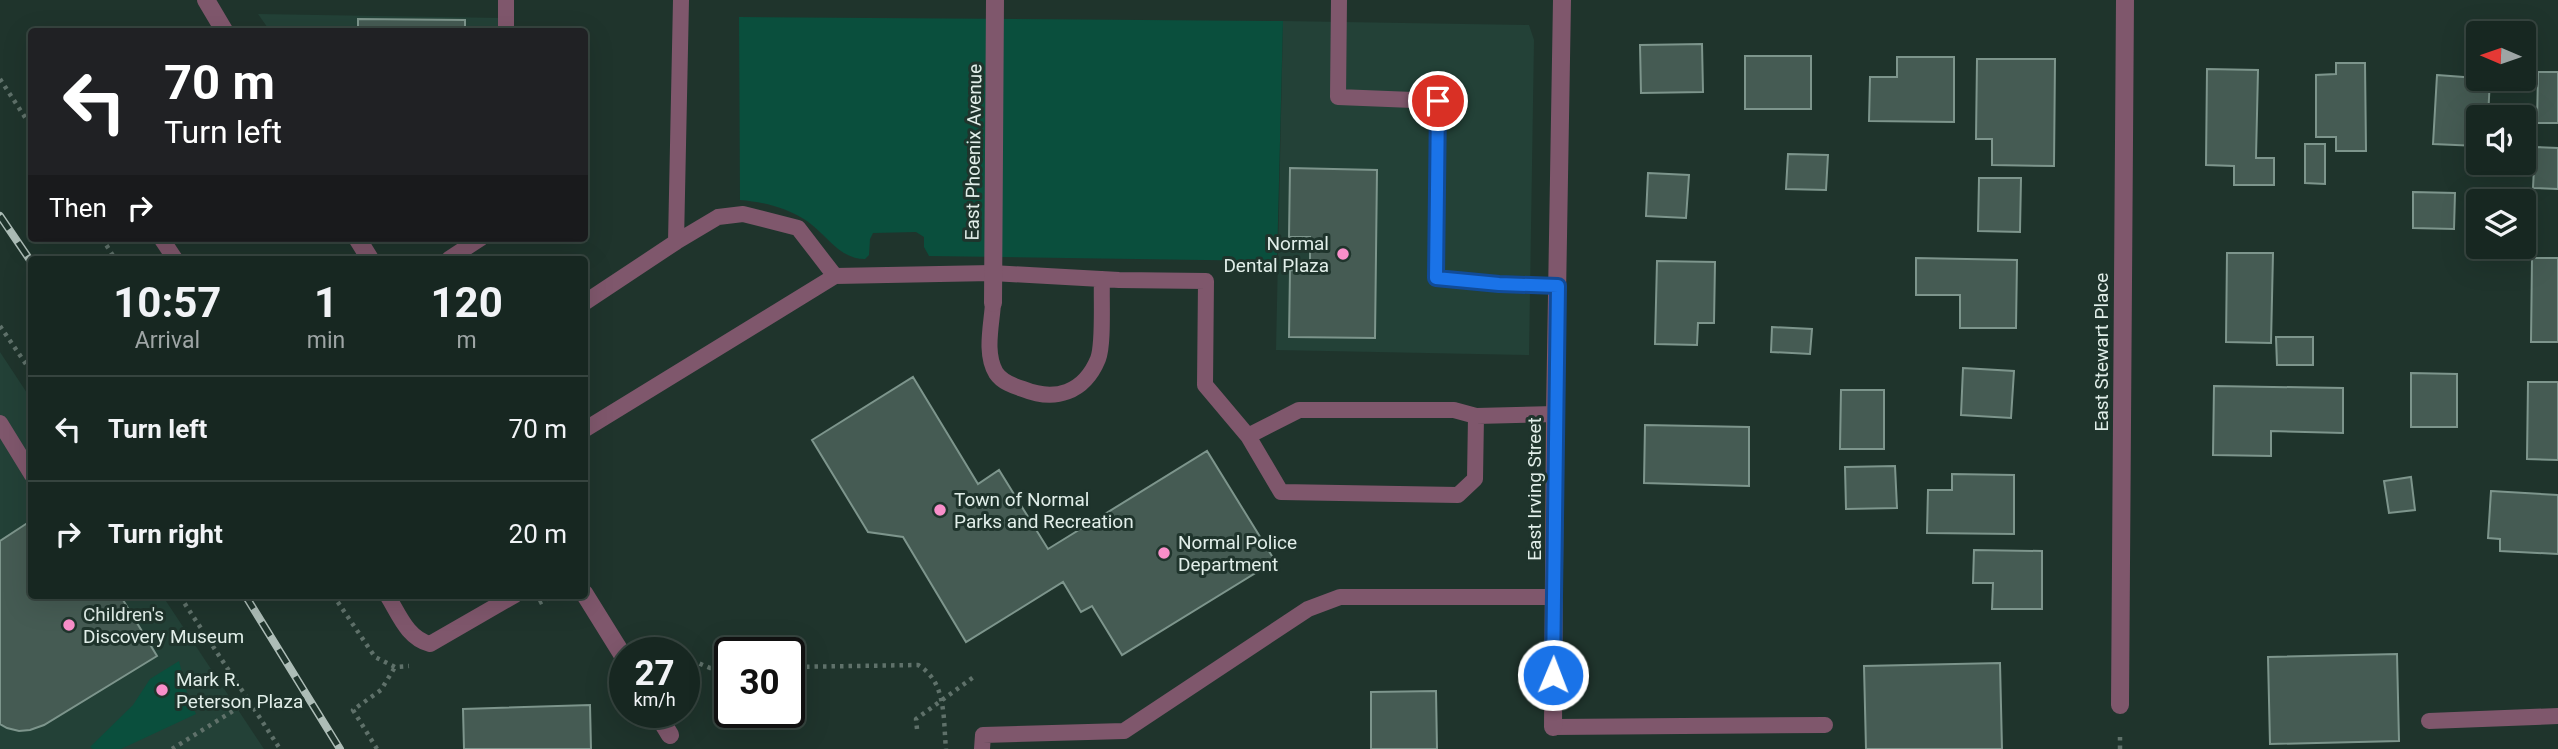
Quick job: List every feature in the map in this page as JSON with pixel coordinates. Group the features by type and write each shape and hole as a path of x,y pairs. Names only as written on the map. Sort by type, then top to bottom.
{"street":[{"path":"206,0 223,28"},
{"name":"East Phoenix Avenue","path":"993,303 995,0"},
{"name":"East Irving Street","path":"1553,727 1562,0"},
{"name":"East Stewart Place","path":"2120,705 2125,0"},
{"path":"588,599 611,637"},
{"path":"666,728 670,735"}],"lane":[{"path":"506,0 506,28"},
{"path":"676,242 681,0"},
{"path":"1339,0 1338,97 1438,101 1436,278 1558,286"},
{"path":"588,300 718,217 743,214 798,228 835,276"},
{"path":"454,256 475,242"},
{"path":"588,428 835,276 992,273 1206,281 1205,385 1248,436 1281,492 1458,495 1475,480 1476,416"},
{"path":"993,303 989,338 996,372 1008,384 1042,396 1062,394 1079,386 1091,372 1099,356 1102,279"},
{"path":"1248,436 1298,410 1454,410 1476,416 1555,414"},
{"path":"0,423 28,468"},
{"path":"982,749 982,735 1124,731 1308,609 1340,597 1554,597"},
{"path":"389,599 412,636 430,644 508,599"},
{"path":"2429,720 2558,716"},
{"path":"1553,727 1825,725"}],"path":[{"path":"0,79 28,123"},
{"path":"0,326 28,367"},
{"path":"182,599 280,749"},
{"path":"805,667 918,665 930,672 940,691 946,749"},
{"path":"377,749 353,710 382,690 395,667"},
{"path":"916,729 916,719 975,676"},
{"path":"172,749 249,701"}],"shaded area":[{"path":"258,14 501,18 501,28 268,28"},
{"path":"1283,21 1529,25 1534,40 1529,355 1276,350"},
{"path":"0,352 28,394 28,599 165,599 264,749 0,749"}],"green space":[{"path":"739,17 1283,21 1277,261 929,256 924,247 924,237 916,232 873,233 869,255 865,259 848,255 799,216 775,206 740,200"},
{"path":"179,661 188,697 196,714 121,749 90,747 133,705 150,679"}],"building":[{"path":"358,19 465,20 465,28 358,28"},
{"path":"1702,44 1703,92 1641,93 1640,45"},
{"path":"1745,56 1811,56 1811,109 1745,109"},
{"path":"1897,57 1954,57 1954,122 1869,121 1870,77 1897,77"},
{"path":"1977,59 2055,59 2054,166 1992,165 1992,139 1976,139"},
{"path":"2336,63 2365,63 2366,151 2336,151 2336,137 2316,137 2316,75 2336,74"},
{"path":"2207,69 2258,70 2256,158 2274,158 2274,185 2234,185 2234,166 2206,165"},
{"path":"2538,72 2558,72 2558,123 2537,123"},
{"path":"2437,75 2466,77 2466,91 2489,91 2489,105 2466,105 2466,145 2433,144"},
{"path":"2305,144 2325,144 2325,184 2305,183"},
{"path":"2536,147 2558,148 2558,189 2533,188"},
{"path":"1788,154 1828,155 1826,190 1786,189"},
{"name":"Normal Dental Plaza","path":"1290,168 1377,170 1375,338 1289,337 1290,270 1310,271 1310,237 1289,237"},
{"path":"1648,173 1689,175 1686,218 1646,216"},
{"path":"1979,178 2021,178 2020,232 1978,231"},
{"path":"2413,192 2455,193 2454,229 2413,228"},
{"path":"2227,253 2273,253 2271,343 2226,342"},
{"path":"1916,258 2017,260 2016,328 1960,328 1960,295 1916,295"},
{"path":"2558,258 2558,342 2531,342 2532,259"},
{"path":"1657,261 1715,262 1714,323 1698,323 1697,345 1655,344"},
{"path":"1772,327 1812,329 1810,354 1771,352"},
{"path":"2276,337 2313,337 2313,365 2277,365"},
{"path":"1963,368 2014,371 2011,418 1961,415"},
{"path":"2411,373 2457,374 2457,427 2411,427"},
{"path":"913,377 978,484 999,470 1048,549 1207,451 1275,561 1122,655 1092,606 1081,612 1063,582 966,642 903,537 868,532 812,440"},
{"path":"2528,382 2558,382 2558,460 2527,459"},
{"path":"2214,386 2343,388 2343,433 2271,431 2271,456 2213,455"},
{"path":"1841,390 1884,390 1884,449 1840,449"},
{"path":"1645,425 1749,427 1749,486 1644,483"},
{"path":"1895,466 1897,508 1846,509 1845,467"},
{"path":"1952,474 2014,475 2014,534 1927,533 1928,490 1952,490"},
{"path":"2411,477 2415,510 2389,513 2384,481"},
{"path":"2491,491 2558,495 2558,554 2500,551 2500,539 2488,538"},
{"name":"Children's Discovery Museum","path":"28,523 28,599 122,599 157,656 44,725 19,731 0,724 0,541"},
{"path":"1974,550 2042,551 2042,609 1992,609 1993,583 1973,583"},
{"path":"2397,654 2399,741 2270,744 2268,657"},
{"path":"2000,663 2002,749 1866,749 1864,666"},
{"path":"1436,691 1437,749 1371,749 1371,692"},
{"path":"590,705 591,749 464,749 463,709"}],"railway":[{"path":"0,216 28,257"},
{"path":"247,599 340,749"}],"place":[{"name":"Normal Dental Plaza","path":"1343,254"},
{"name":"Town of Normal Parks and Recreation","path":"940,510"},
{"name":"Normal Police Department","path":"1164,553"},
{"name":"Children's Discovery Museum","path":"69,625"},
{"name":"Mark R. Peterson Plaza","path":"162,690"}],"route":[{"path":"1438,101 1436,278 1558,286 1553,675"}]}
